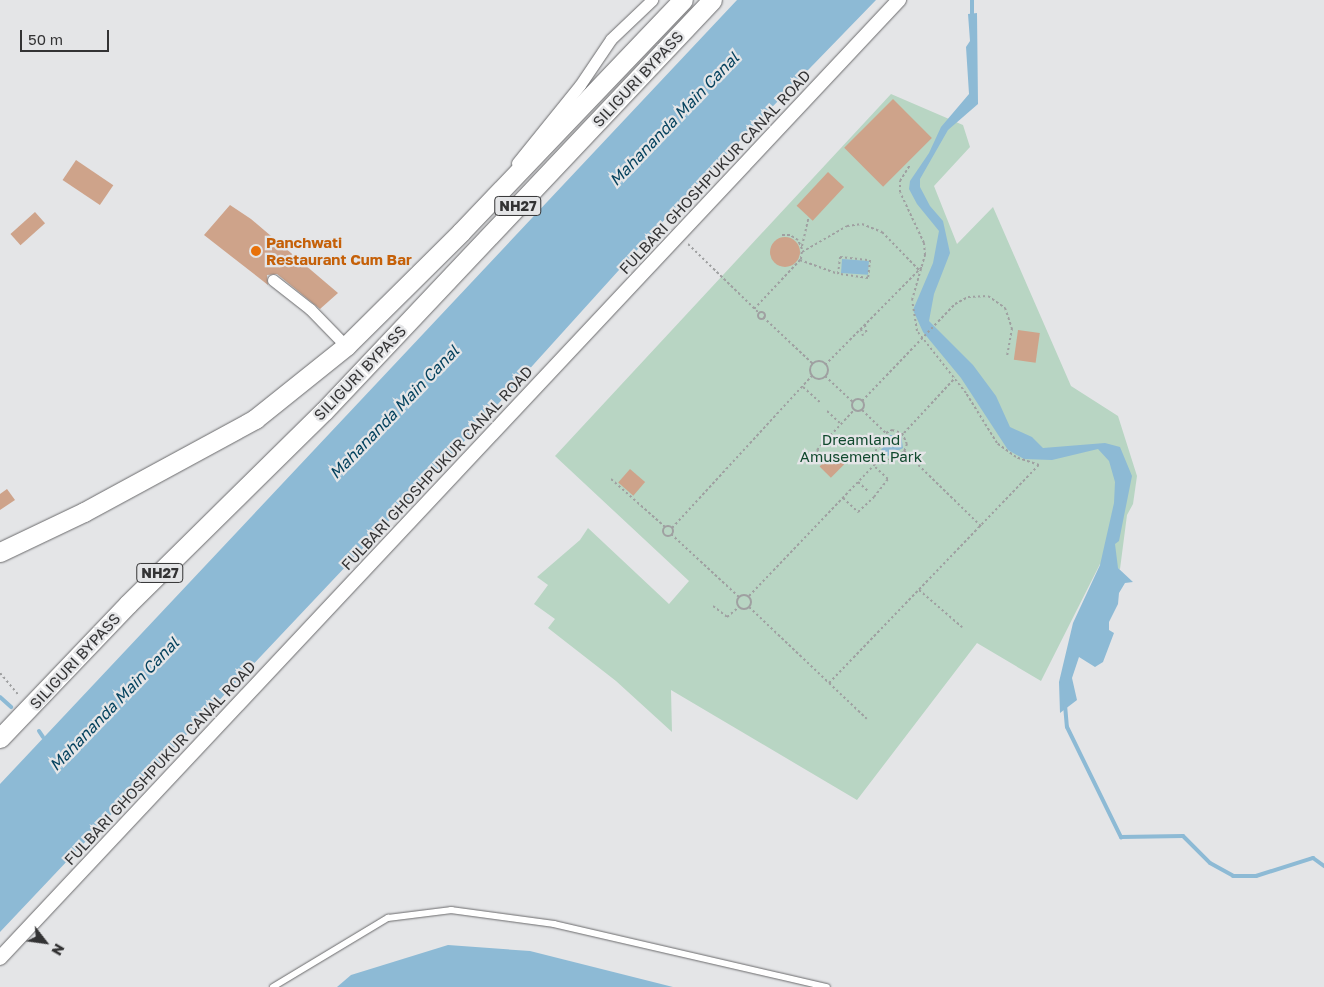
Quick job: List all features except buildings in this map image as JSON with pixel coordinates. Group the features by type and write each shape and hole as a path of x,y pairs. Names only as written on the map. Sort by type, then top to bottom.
{"highway":[{"name":"NH27","path":"0,552 84,512 254,419 346,346 462,232 496,193 683,0"},
{"name":"SILIGURI BYPASS","path":"0,738 30,710 128,604 324,411 712,0"}],"street":[{"path":"496,193 611,40 652,0"},
{"name":"FULBARI GHOSHPUKUR CANAL ROAD","path":"0,958 899,0"},
{"path":"273,280 310,309 346,346"}],"lane":[{"path":"273,987 388,918 451,910 554,924 827,987"}],"path":[{"path":"829,683 982,527 1039,465 1016,457 997,443 955,378 922,339 911,307 924,266 924,244 899,186 910,165"},
{"path":"754,309 800,260 801,246 808,219"},
{"path":"802,252 847,226 862,224 882,232 919,270"},
{"path":"780,235 794,237 801,246"},
{"path":"683,240 754,309 758,312 763,312 763,317"},
{"path":"800,260 838,274 868,278 870,260 840,257 838,274"},
{"path":"825,365 924,266"},
{"path":"853,402 862,401 937,323 968,297 982,295 995,299 1005,308 1011,321 1008,357"},
{"path":"758,312 758,317 763,317 813,364"},
{"path":"865,324 868,335"},
{"path":"861,329 863,336"},
{"path":"813,364 820,362 825,365"},
{"path":"671,534 672,528 803,387 812,376 813,364"},
{"path":"825,365 826,376 853,402 854,410"},
{"path":"812,376 819,379 826,376"},
{"path":"903,434 955,378"},
{"path":"803,387 821,403"},
{"path":"862,401 862,410"},
{"path":"822,455 817,450 854,410 862,410 886,433"},
{"path":"827,411 841,424"},
{"path":"886,433 895,430 903,434 907,440 904,451"},
{"path":"879,460 875,451 883,443 886,433"},
{"path":"904,451 982,527"},
{"path":"879,460 888,462 895,454 904,451"},
{"path":"671,534 739,597 749,596 879,460"},
{"path":"843,498 858,512 874,496 888,479 874,466"},
{"path":"611,479 665,527 672,528"},
{"path":"858,482 868,490"},
{"path":"665,527 665,535 671,534"},
{"path":"920,590 962,627"},
{"path":"749,596 749,607 867,720"},
{"path":"739,597 736,604 739,608"},
{"path":"713,606 727,617 739,608 749,607"},
{"path":"0,673 30,710"}],"green space":[{"name":"Dreamland Amusement Park","path":"891,94 963,125 970,147 934,186 957,244 993,207 1071,386 1118,416 1137,476 1133,504 1127,515 1120,569 1100,564 1041,681 977,643 857,800 671,690 672,732 616,681 548,628 555,619 534,604 548,585 537,577 580,540 588,528 669,604 689,581 555,456"}],"water":[{"name":"Mahananda Main Canal","path":"737,0 876,0 685,197 469,436 0,932 0,784"},
{"path":"977,13 978,104 948,130 920,179 920,187 930,206 943,221 950,253 934,294 929,321 973,365 996,396 1010,427 1032,437 1043,448 1105,443 1120,447 1132,476 1119,541 1115,544 1118,568 1133,582 1125,583 1119,593 1118,604 1109,622 1109,630 1114,633 1103,662 1095,667 1079,657 1072,678 1077,700 1060,713 1059,682 1073,623 1100,565 1114,503 1115,482 1109,461 1098,449 1052,460 1024,459 1008,450 961,378 923,332 913,310 933,263 939,231 917,204 909,189 910,181 929,153 941,127 969,94 966,47 970,41 968,14"},
{"path":"842,259 869,261 868,275 841,273"},
{"path":"888,435 901,435 903,448 884,458 879,452 886,444"},
{"path":"448,945 530,951 673,987 337,987 351,975"}],"waterway":[{"path":"972,0 972,17"},
{"path":"0,697 11,707"},
{"path":"1065,705 1067,727 1121,837 1183,836 1210,863 1233,876 1256,876 1313,858 1324,866"},
{"path":"39,731 43,737"}],"place":[{"name":"Panchwati Restaurant Cum Bar","path":"256,251"}]}
